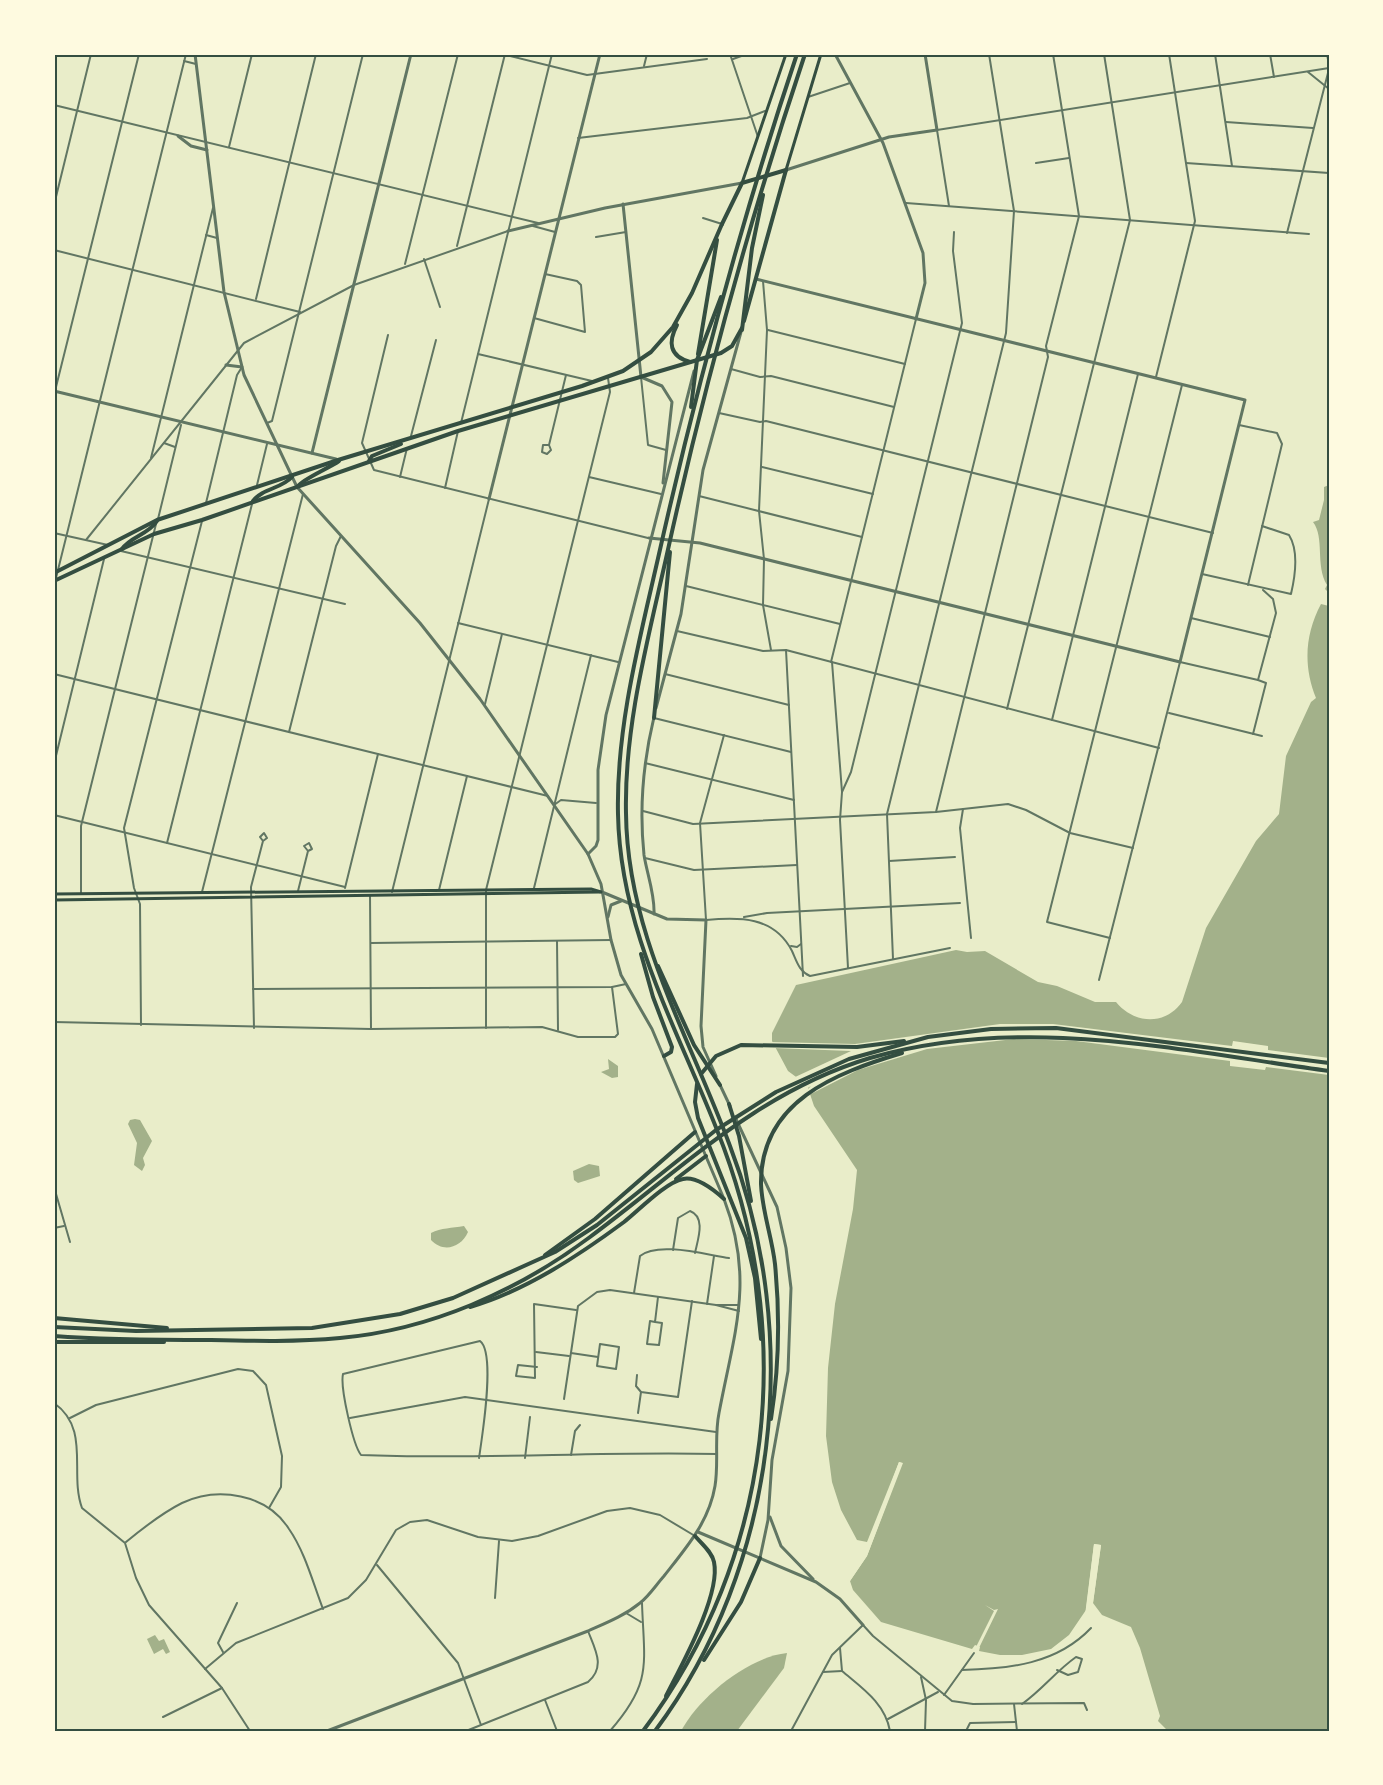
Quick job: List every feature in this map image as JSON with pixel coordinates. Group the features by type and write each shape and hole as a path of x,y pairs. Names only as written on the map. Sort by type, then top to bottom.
{"main road":[{"path":"695,361 677,357 670,345 672,334 742,183 786,54"},
{"path":"681,461 729,274 797,54"},
{"path":"756,1232 729,1142 668,1000 647,943 629,864 626,783 635,710 672,532 720,335 769,167 806,54"},
{"path":"56,572 157,520 341,459 367,457 407,448 610,384 719,354 731,347 742,330 821,54"},
{"path":"742,330 753,244 769,167"},
{"path":"742,183 786,170"},
{"path":"664,1056 671,1052 672,1047 651,992 631,912 618,830 621,753 642,637 681,461 696,382 695,361 712,262 722,224"},
{"path":"695,361 729,274"},
{"path":"55,581 154,534 297,487 411,438 608,378 640,360 665,338 686,305"},
{"path":"367,457 411,438"},
{"path":"297,487 302,480 320,474 341,459"},
{"path":"253,501 267,490 287,482 292,477"},
{"path":"121,550 126,544 152,529 157,520"},
{"path":"654,718 672,532"},
{"path":"54,894 345,889 392,893 591,889 601,892"},
{"path":"54,900 370,895 439,890 591,894 601,892"},
{"path":"631,912 652,979 718,1131 742,1203 759,1285 764,1363 758,1446 736,1553 712,1619 659,1710 644,1731"},
{"path":"647,943 694,1045 720,1085"},
{"path":"764,1363 748,1245 695,1104 697,1086 705,1068 716,1056 737,1046 857,1047 991,1029 1064,1029 1329,1063"},
{"path":"789,1088 855,1063 930,1044 999,1036 1062,1036 1329,1071"},
{"path":"54,1327 136,1331 312,1328 400,1314 472,1291 555,1252 585,1233 746,1110 849,1059 928,1037"},
{"path":"693,1675 714,1635 746,1546 765,1455 774,1392 777,1328 774,1262 761,1180 765,1153 777,1126 793,1105 815,1088 840,1074 930,1044"},
{"path":"729,1104 739,1136 766,1294 770,1343 769,1406 765,1455"},
{"path":"542,1257 594,1219 695,1132"},
{"path":"462,1309 519,1282 567,1253 696,1148"},
{"path":"54,1342 276,1341 372,1334 462,1309 510,1292 560,1264 625,1221 706,1156"},
{"path":"667,1188 678,1180 688,1179 708,1187 724,1198"},
{"path":"54,1318 129,1326 216,1330"},
{"path":"54,1336 108,1340 276,1341"},
{"path":"659,1710 696,1638 713,1579 712,1557 696,1534"},
{"path":"655,1731 741,1602 760,1558"}],"street":[{"path":"54,205 92,54"},
{"path":"139,54 54,392 267,444 341,459"},
{"path":"54,586 186,54"},
{"path":"195,54 224,292 242,368 267,423 297,487 420,623 484,705 588,854 597,872 611,940 626,984 648,1020 664,1056 724,1198 738,1241 740,1305 716,1432 717,1454 713,1496 696,1534 642,1602 626,1613 588,1631 327,1731"},
{"path":"229,148 252,54"},
{"path":"255,299 316,54"},
{"path":"267,423 272,421 363,54"},
{"path":"312,453 411,54"},
{"path":"405,265 458,54"},
{"path":"457,248 504,54 587,75 707,59"},
{"path":"461,423 552,54"},
{"path":"392,893 600,54"},
{"path":"644,66 647,54"},
{"path":"730,54 758,140"},
{"path":"732,59 747,54"},
{"path":"835,54 881,140 906,202 925,260 925,283 832,662 842,792 840,816 848,969"},
{"path":"925,54 949,206"},
{"path":"893,959 887,814 1004,341 1014,211 989,54"},
{"path":"936,812 1048,357 1046,346 1079,216 1053,54"},
{"path":"1007,709 1130,220 1104,54"},
{"path":"1156,378 1194,225 1169,54"},
{"path":"1215,54 1232,166"},
{"path":"1270,54 1274,77"},
{"path":"1287,233 1329,67 1327,54"},
{"path":"184,61 196,64"},
{"path":"786,170 881,140 1329,67"},
{"path":"1307,71 1329,89"},
{"path":"808,97 850,83"},
{"path":"54,105 422,197 540,224"},
{"path":"578,138 751,116 768,111"},
{"path":"1225,122 1313,128"},
{"path":"178,136 191,146 207,150"},
{"path":"1036,163 1069,158"},
{"path":"1186,163 1329,173"},
{"path":"86,540 244,343 300,312 354,285 405,265 508,231 623,204 742,183"},
{"path":"906,202 1310,234"},
{"path":"623,204 648,446 666,450"},
{"path":"150,459 214,205"},
{"path":"703,218 722,224"},
{"path":"533,226 555,232"},
{"path":"596,237 626,232"},
{"path":"842,792 851,772 961,330 954,232"},
{"path":"206,236 218,238"},
{"path":"54,250 300,312"},
{"path":"424,259 440,307"},
{"path":"534,318 585,332 581,285 577,281 545,274"},
{"path":"756,279 1245,400 1100,980"},
{"path":"763,280 767,330 759,512 764,559 763,605 771,650"},
{"path":"654,914 645,858 642,811 644,763 677,631 699,496 742,330"},
{"path":"767,330 905,364"},
{"path":"388,335 362,443 374,470 649,538 692,542 764,559 1258,680 1266,683 1253,734"},
{"path":"411,438 436,340"},
{"path":"478,354 596,382"},
{"path":"588,854 596,846 598,840 597,803 601,739 618,662 695,361"},
{"path":"226,365 242,368"},
{"path":"206,505 237,375 242,368"},
{"path":"731,369 894,407"},
{"path":"1052,720 1138,374"},
{"path":"549,445 566,375"},
{"path":"641,377 660,385 672,399 661,494"},
{"path":"486,1028 486,892 589,477 610,384 608,378"},
{"path":"1110,938 1047,922 1182,385"},
{"path":"719,413 928,461 1213,533"},
{"path":"81,894 82,822 181,422"},
{"path":"1239,425 1277,433 1282,444 1248,585"},
{"path":"445,488 458,431"},
{"path":"164,443 175,447"},
{"path":"256,488 267,444"},
{"path":"400,477 407,448"},
{"path":"761,467 873,494"},
{"path":"589,477 661,494"},
{"path":"202,892 303,494"},
{"path":"699,496 862,537"},
{"path":"167,843 253,501"},
{"path":"141,1025 138,899 125,833 156,699 202,520"},
{"path":"1202,574 1291,594 1295,577 1293,541 1289,535 1262,526"},
{"path":"54,533 108,545"},
{"path":"289,732 322,599 341,536"},
{"path":"121,550 345,604"},
{"path":"54,764 104,559"},
{"path":"686,586 840,624"},
{"path":"1258,680 1275,606 1273,599 1261,588"},
{"path":"1191,618 1269,637"},
{"path":"458,623 618,662"},
{"path":"677,631 763,651 786,650 1159,748"},
{"path":"484,705 502,634"},
{"path":"786,650 802,976"},
{"path":"533,890 591,655"},
{"path":"54,674 548,796"},
{"path":"665,674 789,705"},
{"path":"1168,713 1262,736"},
{"path":"654,718 791,752"},
{"path":"724,735 700,823 706,920 701,1029 704,1049 777,1207 790,1274 789,1360 773,1457 770,1508 760,1558"},
{"path":"54,815 302,876 345,889 378,754"},
{"path":"644,763 794,800"},
{"path":"439,890 467,776"},
{"path":"554,805 561,800 597,803"},
{"path":"642,811 693,824 936,812 1011,804 1070,833 1134,848"},
{"path":"963,809 960,828 971,938"},
{"path":"254,1028 251,892 263,841"},
{"path":"298,891 308,851"},
{"path":"888,861 955,857"},
{"path":"645,858 694,870 797,865"},
{"path":"601,892 674,921 799,911 960,903"},
{"path":"370,895 371,1029"},
{"path":"607,924 611,906 625,901"},
{"path":"743,917 771,928 788,945 802,972 815,977 950,948"},
{"path":"371,943 611,940"},
{"path":"557,941 558,1030"},
{"path":"788,945 796,948 801,944"},
{"path":"253,989 612,987 626,984"},
{"path":"54,1022 254,1028 542,1027 578,1037 617,1037 612,987"},
{"path":"54,1187 69,1242"},
{"path":"673,1250 678,1218 690,1211 697,1215 700,1221 695,1253"},
{"path":"54,1228 64,1226"},
{"path":"634,1293 640,1256 651,1250 673,1250 729,1258"},
{"path":"707,1304 714,1256"},
{"path":"564,1399 580,1302 603,1290 716,1305 740,1305"},
{"path":"655,1322 658,1297"},
{"path":"637,1375 636,1386 641,1392 678,1397 692,1301"},
{"path":"537,1367 518,1365 516,1376 535,1378 537,1367 534,1304 577,1310"},
{"path":"716,1305 739,1311"},
{"path":"650,1322 655,1322 662,1323 659,1345 647,1344 650,1322"},
{"path":"479,1458 486,1400 487,1350 483,1343 473,1341 431,1354 343,1374 342,1381 360,1455 479,1458 525,1458 641,1452 717,1454"},
{"path":"600,1344 619,1347 616,1369 597,1366 598,1357 600,1344"},
{"path":"536,1352 598,1357"},
{"path":"70,1418 96,1405 238,1369 253,1371 263,1379 284,1470 281,1487 270,1508"},
{"path":"638,1413 641,1392"},
{"path":"350,1418 448,1399 486,1400 716,1432"},
{"path":"54,1403 70,1418 79,1455 82,1508 125,1543 136,1578 149,1605 222,1688 250,1731"},
{"path":"525,1458 530,1417"},
{"path":"571,1455 575,1431 580,1425"},
{"path":"125,1543 171,1509 202,1497 237,1496 270,1508 293,1534 323,1609"},
{"path":"205,1669 223,1652 255,1635 348,1598 377,1565 387,1541 396,1530 410,1522 428,1520 478,1537 499,1541 538,1536 607,1511 630,1508 660,1515 696,1534 816,1582"},
{"path":"770,1508 773,1531 781,1546 799,1567 840,1599 863,1624 921,1677 952,1701 1014,1704 1084,1703 1087,1710"},
{"path":"495,1598 499,1541"},
{"path":"377,1565 435,1632 458,1663 482,1725"},
{"path":"610,1731 637,1696 644,1675 642,1602"},
{"path":"223,1652 218,1643 237,1603"},
{"path":"626,1613 642,1623"},
{"path":"790,1731 823,1672 840,1648 863,1624"},
{"path":"962,1671 997,1671 1054,1656 1080,1640 1091,1628"},
{"path":"466,1731 588,1682 597,1671 598,1655 588,1631"},
{"path":"840,1648 842,1671"},
{"path":"944,1695 974,1653"},
{"path":"1022,1704 1039,1692 1058,1670 1076,1657 1082,1659 1078,1672 1068,1675 1058,1670"},
{"path":"823,1672 842,1671 868,1693 888,1719 890,1731"},
{"path":"921,1677 926,1700 925,1731"},
{"path":"163,1717 222,1688"},
{"path":"888,1719 939,1691"},
{"path":"545,1700 556,1731"},
{"path":"1014,1704 1017,1731"},
{"path":"966,1731 970,1723 1016,1722"}],"shaded area":[{"path":"1329,485 1329,590 1327,591 1321,569 1319,536 1313,522 1319,520 1324,500 1324,487"},
{"path":"1321,604 1329,606 1329,1731 1168,1731 1158,1721 1160,1716 1140,1648 1131,1627 1102,1615 1093,1603 1101,1545 1094,1544 1086,1610 1069,1635 1051,1649 1022,1655 1000,1655 979,1651 980,1647 975,1645 972,1649 881,1622 853,1590 850,1581 867,1556 902,1463 899,1462 867,1542 857,1540 841,1510 832,1482 826,1436 828,1368 835,1304 853,1209 857,1170 814,1106 807,1085 788,1071 772,1041 772,1033 796,985 956,950 985,951 1038,982 1057,986 1095,1002 1116,1002 1132,1015 1140,1018 1158,1018 1175,1010 1182,1002 1206,928 1256,841 1279,814 1286,756 1311,702 1316,698 1309,674 1308,650 1312,627"},
{"path":"608,1059 618,1066 618,1077 612,1078 601,1072 609,1069"},
{"path":"130,1120 140,1120 152,1141 143,1158 145,1165 142,1171 134,1165 137,1143 128,1124"},
{"path":"589,1164 599,1166 600,1176 578,1183 574,1180 573,1171"},
{"path":"464,1226 468,1232 456,1245 441,1246 431,1240 431,1233 435,1231"},
{"path":"155,1635 159,1641 164,1639 170,1652 166,1654 163,1649 154,1654 147,1639"},
{"path":"787,1653 784,1668 737,1731 681,1731 700,1705 726,1681 757,1662"}],"pier":[{"path":"1000,1024 1053,1024 1232,1046 1233,1041 1268,1046 1268,1050 1329,1058 1329,1075 1266,1067 1265,1070 1230,1066 1230,1061 1076,1041 1014,1039 927,1049 858,1070 809,1095 806,1091 811,1086 806,1089 793,1078 851,1051 773,1048 770,1042 855,1044"},
{"path":"899,1462 903,1463 867,1556 850,1581 847,1580 866,1552"},
{"path":"1094,1544 1101,1545 1092,1608 1090,1603 1096,1547 1089,1611 1085,1615"},
{"path":"985,1605 994,1610 998,1609 978,1650 975,1649 994,1611"}]}
